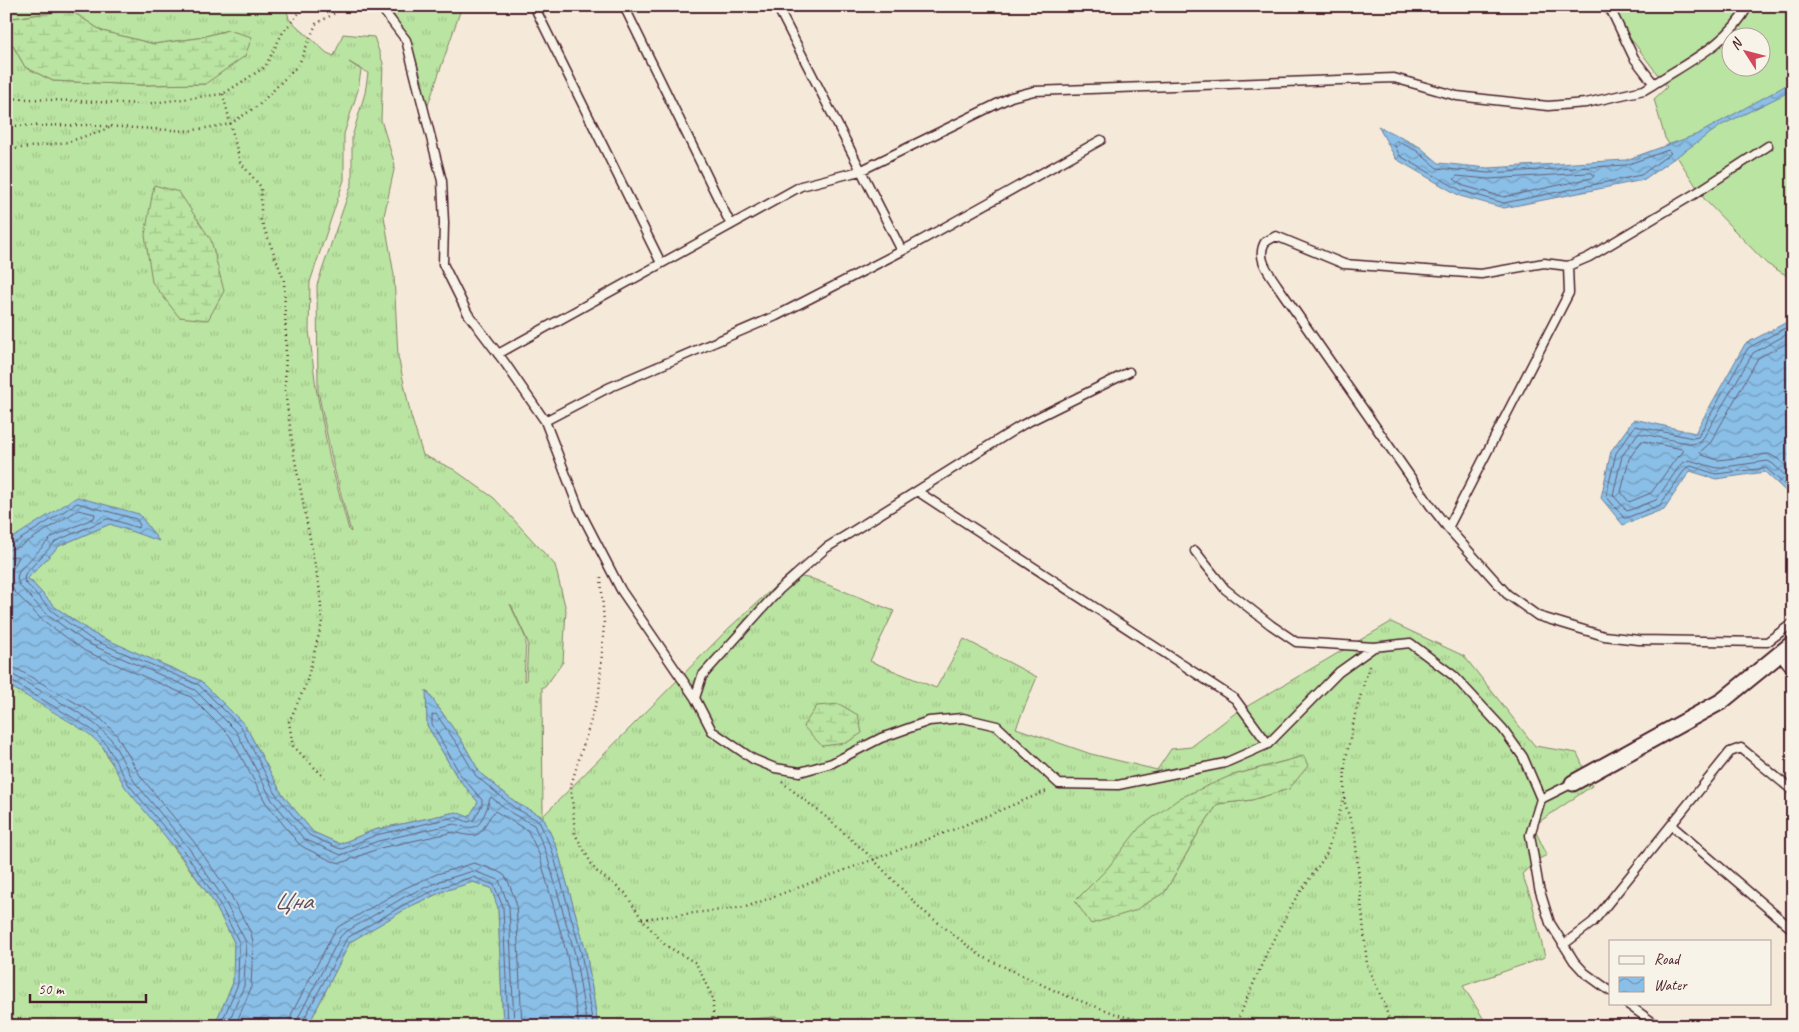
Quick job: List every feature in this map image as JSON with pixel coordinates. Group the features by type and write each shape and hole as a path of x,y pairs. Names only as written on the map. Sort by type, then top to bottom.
{"street":[{"path":"1573,783 1722,701 1793,643"}],"lane":[{"path":"380,6 406,40 442,181 443,264 468,314 545,420 579,509 621,590 694,698 712,730 754,759 775,768 800,772 832,763 881,738 929,721 963,718 997,726 1059,784 1118,785 1225,763 1268,744 1339,672 1374,647"},
{"path":"534,6 661,263"},
{"path":"624,6 731,225"},
{"path":"777,6 902,251"},
{"path":"1609,6 1634,58 1654,84"},
{"path":"498,354 801,186 860,171 1011,97 1034,91 1394,78 1457,96 1548,106 1586,103 1644,90 1719,42 1732,30 1748,6"},
{"path":"545,420 608,388 776,316 902,251 1101,140"},
{"path":"1768,146 1696,193 1589,257 1568,266 1544,263 1481,274 1344,264 1276,236 1265,242 1262,247 1262,260 1277,285 1430,505 1506,594 1538,616 1604,636 1639,640 1767,642 1793,623"},
{"path":"1448,528 1569,294 1568,266"},
{"path":"694,698 702,676 779,590 826,548 1022,425 1129,372"},
{"path":"917,491 1235,699 1268,744"},
{"path":"1195,551 1225,589 1270,625 1296,642 1374,647 1410,643 1454,676 1503,729 1523,757 1541,799 1530,835 1542,897 1550,923 1562,945 1574,961 1609,990"},
{"path":"1779,654 1793,671"},
{"path":"1562,945 1593,922 1730,752 1742,748 1793,791"},
{"path":"1541,799 1573,783"},
{"path":"1671,825 1793,930"},
{"path":"1627,1004 1658,1026"}],"path":[{"path":"6,98 144,104 223,94 265,67 283,32 305,6"},
{"path":"6,126 86,125 188,131 230,124 259,105 299,64 316,24 346,6 389,18"},
{"path":"223,94 240,162 261,187 261,220 284,280 285,391 294,455 320,591 322,623 306,684 290,722 293,746 325,778"},
{"path":"6,150 68,142 114,127"},
{"path":"600,575 604,624 599,694 571,785 575,834 595,870 625,894 642,919 665,945 696,963 713,1000 713,1026"},
{"path":"1235,1026 1268,950 1294,901 1326,855 1344,800 1345,763 1374,647"},
{"path":"775,776 826,817 872,859 922,910 981,956 1064,995 1122,1016 1164,1026"},
{"path":"642,919 746,907 964,826 1045,793 1059,784"},
{"path":"1344,800 1355,836 1368,965 1384,1003 1391,1026"}],"green space":[{"path":"6,6 286,6 289,19 327,53 334,56 343,34 374,37 383,63 381,120 395,165 384,216 394,275 398,356 411,416 423,455 453,469 494,498 555,565 566,610 563,662 545,687 542,687 543,816 730,627 792,571 796,576 813,579 894,611 870,661 936,688 964,639 1037,677 1016,728 1091,754 1157,770 1171,749 1191,747 1234,714 1391,622 1464,656 1535,746 1577,753 1592,786 1533,826 1547,855 1537,860 1522,874 1531,898 1545,957 1463,986 1488,1026 820,1026 776,1017 751,1020 757,1026 598,1026 586,951 557,848 543,817 518,804 480,773 462,741 427,691 427,725 457,777 478,802 469,818 456,812 374,830 340,844 313,832 282,794 245,725 201,681 94,634 55,607 28,578 59,546 110,524 158,540 139,514 6,539 6,40 12,44 25,67 53,81 141,85 205,84 228,30 198,38 154,44 102,31 70,10 6,19","holes":["349,62 368,73 365,93 352,137 352,183 317,285 318,391 333,464 351,532 330,460 316,388 309,330 310,282 344,180 344,134 358,90 361,70","510,604 528,642 526,681 524,680 526,639","1304,756 1252,800 1218,804 1201,828 1165,892 1075,901 1106,870 1230,776"]},
{"path":"389,6 462,6 427,108 420,74 405,36"},
{"path":"1598,6 1793,6 1793,279 1767,264 1705,200 1665,138 1654,99 1667,87 1635,44"},
{"path":"70,10 102,31 154,44 198,38 228,30 252,37 245,56 205,84 141,85 53,81 25,67 12,44 6,40 6,19"},
{"path":"154,185 179,192 211,240 224,291 208,320 179,317 152,282 145,235"},
{"path":"6,684 72,722 96,739 213,901 234,942 233,983 214,1026 6,1026"},
{"path":"839,704 858,715 862,733 846,743 822,746 803,726 817,706"},
{"path":"1304,756 1308,766 1289,789 1252,800 1218,804 1201,828 1165,892 1134,911 1091,924 1075,901 1106,870 1140,827 1180,798 1230,776"},
{"path":"473,882 491,888 498,907 503,1026 308,1026 350,942 411,906 444,891"},
{"path":"776,1017 820,1026 757,1026 750,1019"}],"water":[{"path":"1793,79 1793,90 1722,125 1643,180 1504,208 1460,196 1396,159 1378,126 1420,147 1439,163 1488,168 1626,160 1698,134 1783,87"},
{"path":"1793,278 1793,498 1765,472 1716,479 1690,471 1664,509 1623,525 1601,498 1611,451 1634,419 1695,433 1745,344 1787,322"},
{"name":"Цна","path":"77,497 139,514 159,541 110,524 59,546 28,578 55,607 94,634 201,681 245,725 282,794 313,832 340,844 374,830 456,812 469,817 478,802 457,777 427,725 426,690 462,741 480,773 518,804 543,817 557,848 586,951 598,1026 503,1026 498,908 491,888 473,882 444,891 411,906 350,942 308,1026 214,1026 233,983 234,942 213,901 179,853 125,787 103,747 89,734 6,684 6,539 14,537"}]}
